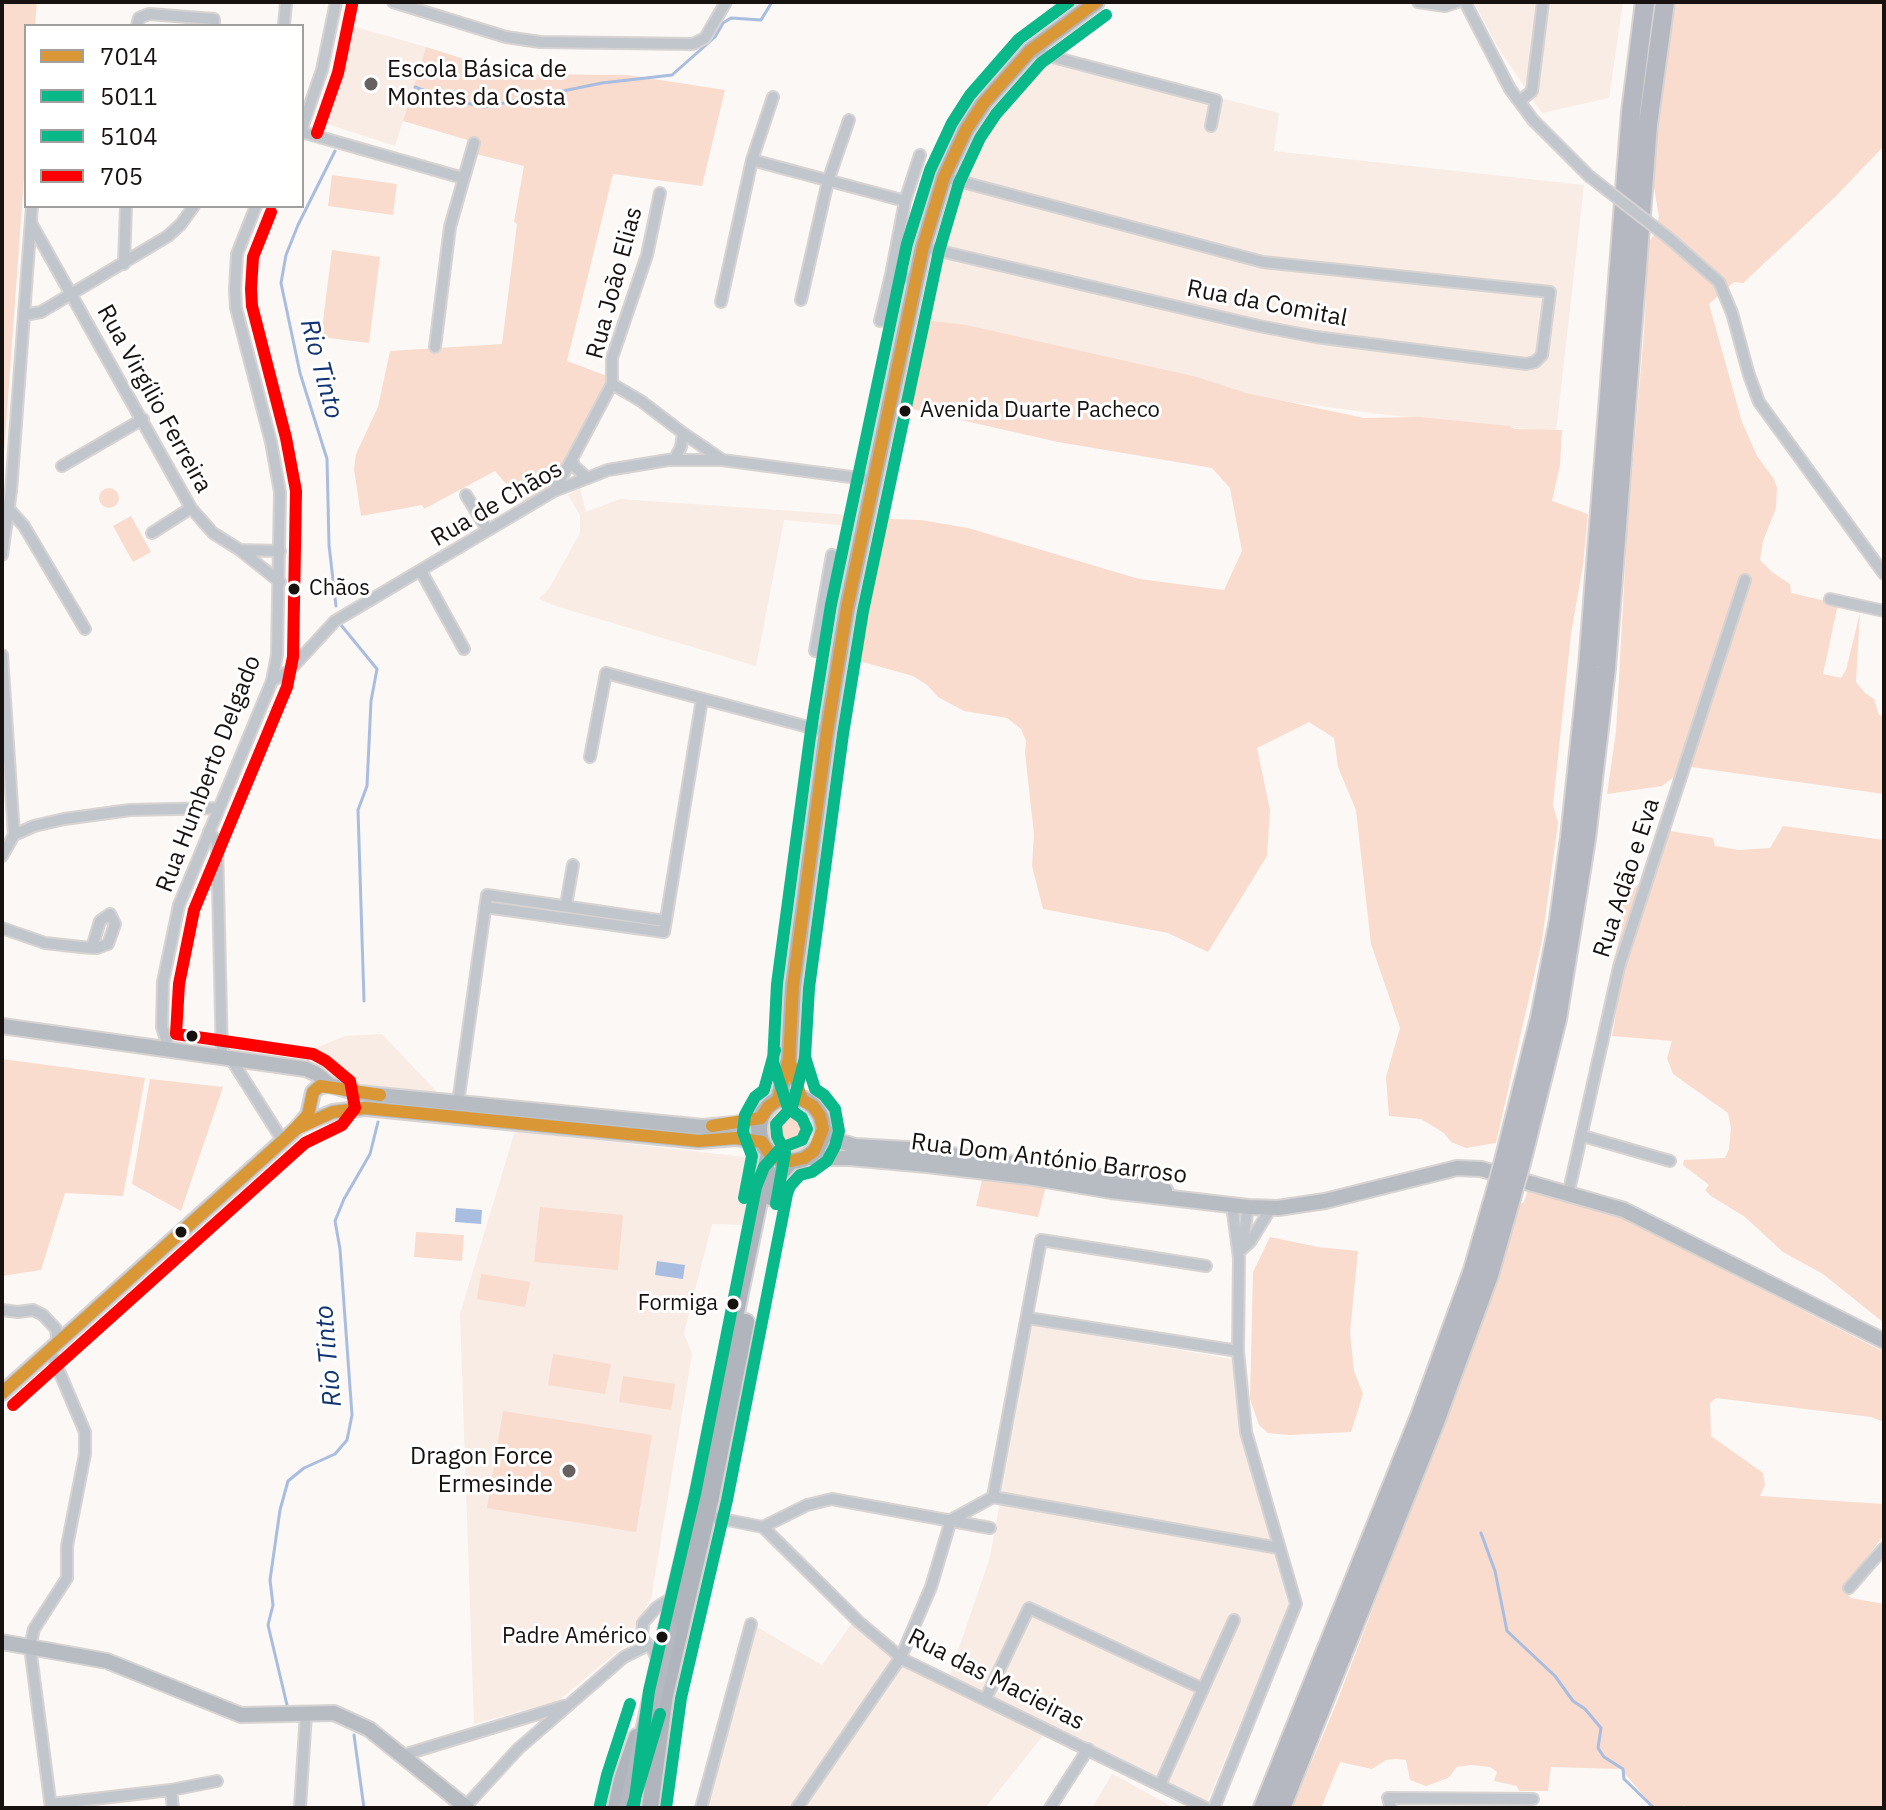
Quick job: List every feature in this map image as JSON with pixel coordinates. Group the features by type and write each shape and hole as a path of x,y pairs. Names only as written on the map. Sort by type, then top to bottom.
{"highway":[{"path":"1513,1160 1559,920 1570,838 1588,667 1631,112 1645,2"},
{"path":"1281,1808 1435,1422 1489,1275 1503,1196 1557,1019 1586,839 1606,668 1648,124 1665,2"},
{"path":"1263,1808 1420,1416 1503,1196"},
{"path":"637,1795 668,1628"},
{"path":"628,1808 637,1795 665,1695"}],"main road":[{"path":"778,1100 789,1059 793,986 847,608 923,247 944,177 966,130 983,104 1030,51 1096,2"},
{"path":"2,1026 312,1072 332,1086 349,1092 703,1127 761,1118"},
{"path":"789,1059 802,1100"},
{"path":"277,1066 294,1074 306,1086 315,1110 331,1113"},
{"path":"2,1393 296,1129 308,1115 316,1088 332,1086"},
{"path":"331,1113 340,1100 332,1086"},
{"path":"616,1808 676,1594 765,1148 759,1130 761,1118 768,1107 790,1097 813,1106 820,1116 823,1129 814,1151 776,1178 772,1190 707,1516 665,1695 650,1808"},
{"path":"296,1129 331,1113 365,1108 699,1141 736,1138 765,1148 779,1159 798,1160"},
{"name":"Rua Dom António Barroso","path":"823,1129 842,1142 855,1146 908,1149 1074,1172 1146,1185 1196,1200"},
{"name":"Rua Dom António Barroso","path":"798,1160 838,1157 940,1167 1196,1200"},
{"path":"1196,1200 1271,1208 1325,1201 1457,1168 1481,1169 1624,1210 1884,1341"},
{"path":"2,1642 107,1661 241,1715 334,1713 369,1729 466,1807"}],"street":[{"path":"284,24 286,2"},
{"path":"304,124 322,70 336,2"},
{"path":"393,2 506,37 540,42 693,44 705,38 726,2"},
{"path":"1418,2 1445,6 1457,2"},
{"path":"1465,2 1510,89 1533,120 1589,176 1719,282 1732,313 1759,402 1884,574"},
{"path":"1520,101 1532,91 1543,2"},
{"path":"138,24 139,18 149,14 214,19 214,24"},
{"path":"1030,51 1216,100 1211,126"},
{"path":"721,302 752,160 773,97"},
{"path":"801,300 828,181 849,120"},
{"path":"304,131 463,178"},
{"path":"435,347 446,252 474,143"},
{"path":"880,321 905,201 920,155"},
{"path":"752,160 905,201"},
{"name":"Rua da Comital","path":"923,247 1316,337 1526,364 1535,362 1542,355 1550,292 1263,262 944,177"},
{"name":"Rua João Elias","path":"612,384 612,358 647,255 660,193"},
{"path":"2,555 32,208"},
{"path":"124,264 126,208"},
{"path":"24,315 41,312 124,264 168,236 193,208"},
{"name":"Rua Humberto Delgado","path":"169,1049 162,1027 163,982 179,905 272,681 277,655 280,492 236,308 235,289 237,254 255,208"},
{"name":"Rua Virgílio Ferreira","path":"31,223 191,508 213,533 280,582"},
{"path":"28,257 34,252 49,254"},
{"path":"891,275 916,280"},
{"path":"554,491 612,384 641,401 722,460"},
{"path":"62,466 143,419"},
{"path":"674,460 681,447 683,433"},
{"path":"572,459 574,466 586,477"},
{"name":"Rua de Chãos","path":"272,681 289,671 335,621 487,529 554,491 586,477 643,462 722,460 874,480"},
{"path":"466,495 487,529"},
{"path":"8,508 24,526 85,629"},
{"path":"152,533 191,508"},
{"path":"240,550 280,551"},
{"path":"815,651 832,555"},
{"path":"421,571 464,649"},
{"name":"Rua Adão e Eva","path":"1568,1195 1619,967 1745,580"},
{"path":"1830,599 1884,611"},
{"path":"823,604 847,608"},
{"path":"2,655 14,835 2,856"},
{"path":"590,757 606,673 827,732"},
{"path":"485,907 664,932 702,699"},
{"path":"14,835 34,826 64,819 130,810 218,808"},
{"path":"209,831 217,843 227,1058 283,1141"},
{"path":"566,905 573,865"},
{"path":"425,1115 438,1110 454,1110 458,1103 487,895 665,921"},
{"path":"2,928 45,943 92,948"},
{"name":"Rua Humberto Delgado","path":"151,1047 162,1027"},
{"path":"458,1103 461,1111 478,1114 487,1120"},
{"path":"1583,1136 1670,1161"},
{"path":"1214,1808 1296,1604 1246,1432 1238,1351 1240,1206"},
{"path":"1240,1254 1271,1208"},
{"path":"993,1497 1041,1240 1206,1266"},
{"path":"2,1310 33,1310 43,1315 56,1329 54,1346 85,1432 85,1454 67,1546 67,1578 34,1629 30,1647 51,1806 217,1781"},
{"path":"1028,1318 1238,1351"},
{"path":"797,1808 901,1657 931,1587 951,1520 993,1497 1279,1548"},
{"path":"707,1516 763,1527 807,1505 832,1499 990,1528"},
{"name":"Rua das Macieiras","path":"763,1527 859,1622 901,1657 1206,1808"},
{"path":"1849,1588 1884,1548"},
{"path":"624,1657 643,1623 656,1608 676,1594"},
{"path":"985,1700 1029,1608 1203,1689"},
{"path":"1160,1785 1234,1620"},
{"path":"643,1623 642,1638 646,1646 653,1650 658,1662"},
{"path":"701,1808 751,1624"},
{"path":"466,1807 518,1749 624,1657 646,1646"},
{"path":"400,1756 569,1704"},
{"path":"300,1808 306,1713"},
{"path":"1050,1808 1088,1749"},
{"path":"171,1790 173,1808"},
{"path":"1391,1808 1388,1798 1533,1799"}],"shaded area":[{"path":"2,2 37,2 35,24 24,24 24,178 2,481"},
{"path":"1474,2 1623,2 1609,98 1542,113 1496,44"},
{"path":"1676,2 1884,2 1884,146 1835,197 1743,283 1734,282 1709,304 1742,422 1757,456 1777,488 1776,508 1763,541 1760,560 1790,584 1791,593 1838,604 1823,674 1841,678 1846,670 1860,613 1856,682 1874,699 1879,715 1884,716 1884,794 1691,767 1691,764 1662,786 1607,794 1616,732 1648,243 1656,232 1659,216 1653,182 1663,81"},
{"name":"Escola Básica de Montes da Costa","path":"345,24 426,47 395,146 318,121"},
{"path":"426,47 512,74 627,75 725,90 702,186 613,174 567,361 607,376 606,385 553,485 522,502 495,471 424,509 422,505 361,516 354,469 356,454 378,407 390,351 502,344 517,224 514,222 524,166 476,154 478,143 403,121"},
{"path":"1046,53 1279,113 1274,151 1584,185 1556,432 1379,414 1247,396 923,320 960,175 990,113"},
{"path":"332,175 397,184 393,215 328,206"},
{"path":"332,250 380,257 369,343 321,337"},
{"path":"923,320 966,325 1197,377 1246,393 1364,418 1419,417 1515,429 1562,430 1560,465 1552,501 1588,514 1571,634 1553,805 1558,823 1542,941 1496,1143 1466,1148 1451,1142 1444,1133 1421,1119 1389,1116 1386,1077 1400,1028 1371,944 1356,810 1338,767 1334,738 1309,722 1257,748 1270,810 1267,856 1208,952 1168,933 1043,909 1032,866 1034,834 1026,741 1021,729 1007,718 964,711 938,697 913,676 852,659 882,515 892,519 921,520 968,528 1139,579 1224,590 1242,551 1230,488 1212,468 1058,442 899,406 907,358"},
{"path":"109,488 116,491 119,498 116,505 109,508 102,505 99,498 102,491"},
{"path":"580,488 586,512 620,499 851,515 849,526 784,520 756,666 539,599 550,587 580,533 580,515 568,495"},
{"path":"131,516 151,552 133,562 113,526"},
{"path":"1783,826 1884,840 1884,1323 1823,1274 1783,1252 1745,1217 1711,1196 1705,1190 1709,1185 1683,1165 1684,1160 1725,1158 1731,1128 1728,1113 1673,1074 1667,1058 1672,1041 1612,1036 1624,965 1612,967 1622,928 1621,900 1656,868 1670,831 1713,838 1715,846 1739,850 1770,848"},
{"path":"382,1034 437,1094 351,1084 332,1076 313,1049 345,1036"},
{"path":"2,1059 145,1078 123,1196 65,1193 41,1270 2,1276"},
{"path":"150,1079 223,1087 181,1211 132,1184"},
{"path":"789,1108 805,1114 811,1130 805,1146 789,1152 773,1146 767,1130 773,1114"},
{"path":"515,1131 753,1158 743,1225 712,1224 684,1333 692,1354 651,1599 625,1645 558,1701 474,1724 460,1314"},
{"path":"982,1180 1046,1186 1038,1217 976,1206"},
{"path":"1528,1190 1621,1217 1880,1350 1884,1348 1884,1422 1871,1417 1716,1398 1710,1403 1711,1436 1763,1473 1765,1485 1760,1496 1884,1504 1884,1535 1843,1589 1851,1598 1884,1604 1884,1808 1687,1808 1684,1805 1681,1808 1654,1808 1621,1769 1551,1767 1548,1791 1519,1791 1517,1786 1494,1781 1497,1772 1490,1767 1471,1765 1457,1767 1448,1778 1426,1786 1410,1780 1406,1760 1396,1759 1386,1760 1372,1769 1340,1762 1321,1808 1292,1808 1335,1707 1484,1318 1519,1204 1524,1202"},
{"path":"540,1207 623,1215 618,1270 534,1262"},
{"path":"416,1232 464,1235 462,1261 414,1257"},
{"path":"1270,1237 1358,1251 1350,1333 1354,1371 1363,1394 1351,1432 1289,1435 1268,1433 1259,1425 1250,1399 1253,1272"},
{"path":"481,1274 530,1282 525,1307 477,1299"},
{"path":"1032,1325 1232,1359 1240,1433 1289,1607 1207,1802 1050,1727 985,1808 707,1808 757,1627 822,1665 852,1623 900,1665 946,1686 990,1557"},
{"path":"553,1354 611,1364 605,1394 548,1385"},
{"path":"623,1376 675,1384 671,1410 619,1402"},
{"name":"Dragon Force Ermesinde","path":"503,1411 652,1435 636,1532 487,1508"},
{"path":"1113,1774 1174,1808 1092,1808"}],"water":[{"path":"456,1208 482,1210 481,1224 455,1222"},
{"path":"657,1261 685,1265 683,1279 655,1275"}],"waterway":[{"name":"Rio Tinto","path":"415,87 484,107 602,83 672,75 715,37 723,23 731,18 761,20 772,2"},
{"name":"Rio Tinto","path":"335,151 298,225 286,255 281,283 300,373 327,459 329,545 336,606"},
{"name":"Rio Tinto","path":"341,625 377,669 371,701 367,786 358,810 364,1001"},
{"name":"Rio Tinto","path":"287,1705 268,1625 273,1605 270,1580 280,1510 288,1481 304,1468 335,1454 347,1440 352,1415 340,1249 335,1221 370,1154 378,1122"},
{"path":"1481,1533 1495,1571 1507,1631 1555,1676 1573,1701 1585,1709 1601,1728 1598,1748 1604,1757 1623,1769 1624,1779 1654,1808"},
{"name":"Rio Tinto","path":"354,1735 364,1808"}],"transit line":[{"name":"5104","path":"634,1806 649,1691 695,1494 756,1187 764,1167 781,1148 802,1140 807,1129 802,1118 788,1108 773,1062 777,984 831,605 907,244 930,170 952,123 970,95 1019,39 1069,2"},
{"name":"7014","path":"2,1393 296,1129 333,1112 365,1108 699,1141 736,1138 762,1142 769,1153 791,1161 804,1158 814,1151 823,1129 820,1116 813,1106 802,1100 789,1059 793,986 847,608 923,247 944,177 966,130 983,104 1030,51 1096,2"},
{"name":"705","path":"317,133 338,73 352,5"},
{"name":"5011","path":"666,1808 681,1698 727,1500 787,1194 800,1175 812,1172 827,1161 839,1131 835,1109 815,1089 805,1057 809,988 863,611 939,251 959,183 980,138 996,114 1041,63 1106,15"},
{"name":"705","path":"13,1405 305,1143 342,1125 355,1108 350,1081 313,1054 176,1034 179,984 194,910 287,687 293,657 296,491 286,438 252,306 251,289 253,257 271,212"},
{"name":"5104","path":"744,1198 752,1156 743,1132 745,1115 755,1097 764,1090 775,1050"},
{"name":"7014","path":"712,1126 761,1118 768,1107 778,1100 790,1054"},
{"name":"5011","path":"776,1204 785,1153 777,1136 776,1124 792,1107 805,1058"},
{"name":"7014","path":"289,1135 308,1115 313,1092 320,1086 380,1095"},
{"name":"5104","path":"600,1805 630,1704"},
{"name":"5011","path":"632,1808 660,1714"}],"place":[{"name":"Escola Básica de Montes da Costa","path":"371,84"},
{"name":"Avenida Duarte Pacheco","path":"905,411"},
{"name":"Chãos","path":"294,589"},
{"name":"Formiga","path":"733,1304"},
{"name":"Dragon Force Ermesinde","path":"569,1471"},
{"name":"Padre Américo","path":"662,1637"}]}
